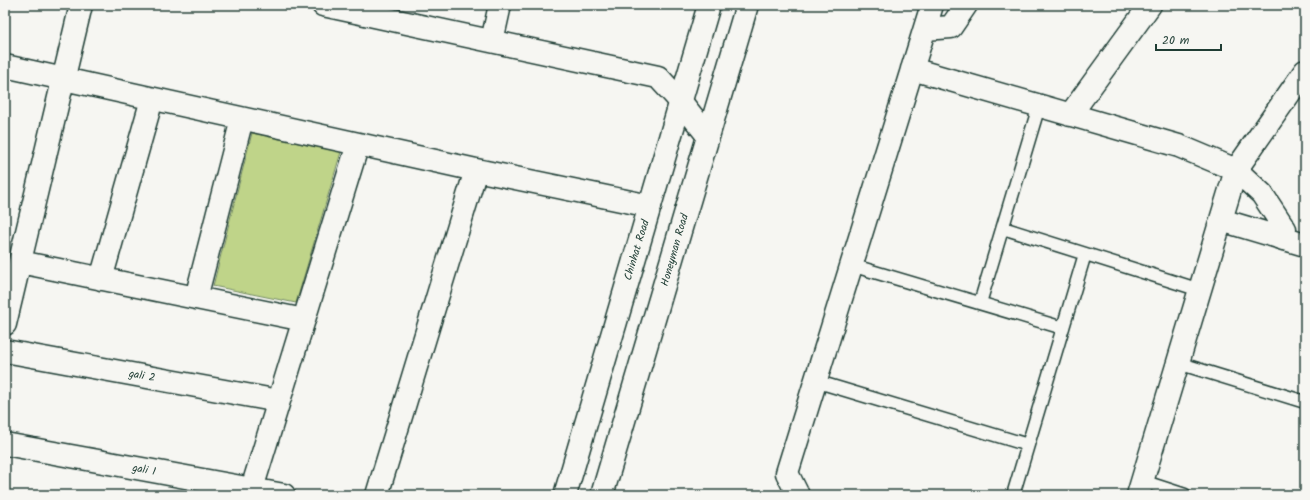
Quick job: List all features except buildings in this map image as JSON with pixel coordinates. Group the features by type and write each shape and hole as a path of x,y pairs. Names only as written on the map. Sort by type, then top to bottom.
{"street":[{"path":"5,324 81,5"},
{"path":"323,5 658,77 681,102 708,136"},
{"path":"492,41 500,5"},
{"name":"Chinhat Road","path":"564,495 709,5"},
{"name":"Honeyman Road","path":"602,495 747,5"},
{"path":"798,495 787,473 932,5"},
{"path":"925,29 951,27 966,5"},
{"path":"1070,115 1147,6"},
{"path":"5,66 476,170 650,206"},
{"path":"912,69 1179,146 1236,170 1262,194 1285,229 1283,238"},
{"path":"1140,488 1236,170 1305,71"},
{"path":"101,279 152,99"},
{"path":"196,298 242,119"},
{"path":"251,492 358,144"},
{"path":"377,495 476,170"},
{"path":"1221,220 1305,245"},
{"path":"20,262 304,320"},
{"name":"gali 2","path":"5,351 279,401"},
{"name":"gali 1","path":"5,444 251,492 284,495"}],"lane":[{"path":"980,303 1039,106"},
{"path":"1003,228 1200,290"},
{"path":"1013,495 1085,254"},
{"path":"852,265 1063,328"},
{"path":"1178,363 1305,402"},
{"path":"815,380 1028,445"},
{"path":"1140,488 1185,495"}],"green space":[{"path":"252,133 341,152 296,303 213,286"}]}
